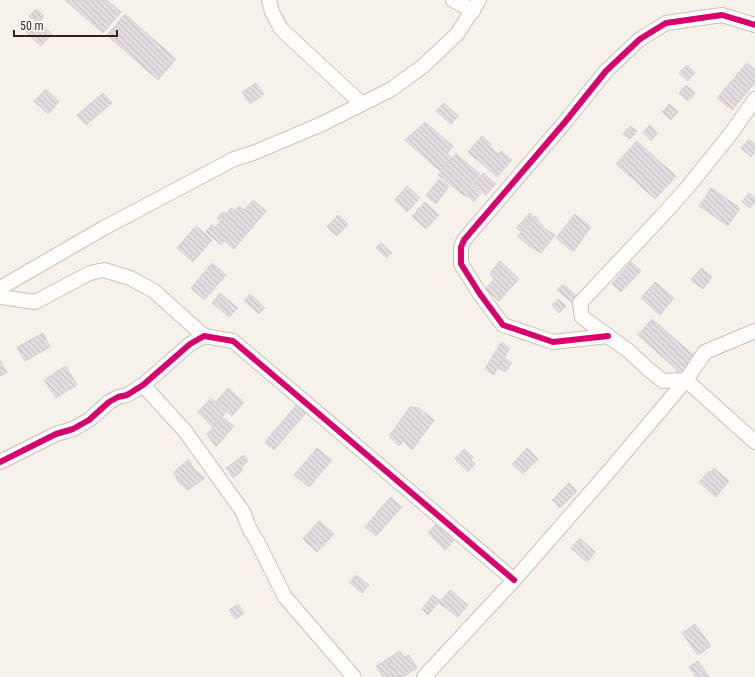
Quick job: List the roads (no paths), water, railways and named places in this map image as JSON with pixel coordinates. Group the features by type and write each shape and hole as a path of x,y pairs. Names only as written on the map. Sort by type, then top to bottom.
{"street":[{"path":"269,0 272,12 281,29 362,104"},
{"path":"0,288 102,229 234,159 253,153 322,124 390,90 422,67 457,34 476,6 453,0"},
{"path":"608,336 553,342 503,325 480,294 461,264 461,247 464,240 565,122 606,71 640,39 666,23 722,15 755,25"},
{"path":"755,99 732,132 687,188 580,303 582,317 630,352 663,381 686,380 755,442"},
{"path":"0,297 35,302 90,273 104,270 130,278 154,291 204,336 233,341 514,580"},
{"path":"424,677 514,580 610,470 686,380 705,352 755,331"},
{"path":"0,462 56,434 73,429 90,420 109,402 118,397 127,395 143,385 190,344 204,336"},
{"path":"143,385 185,431 243,512 250,530 285,597 354,677"}]}
